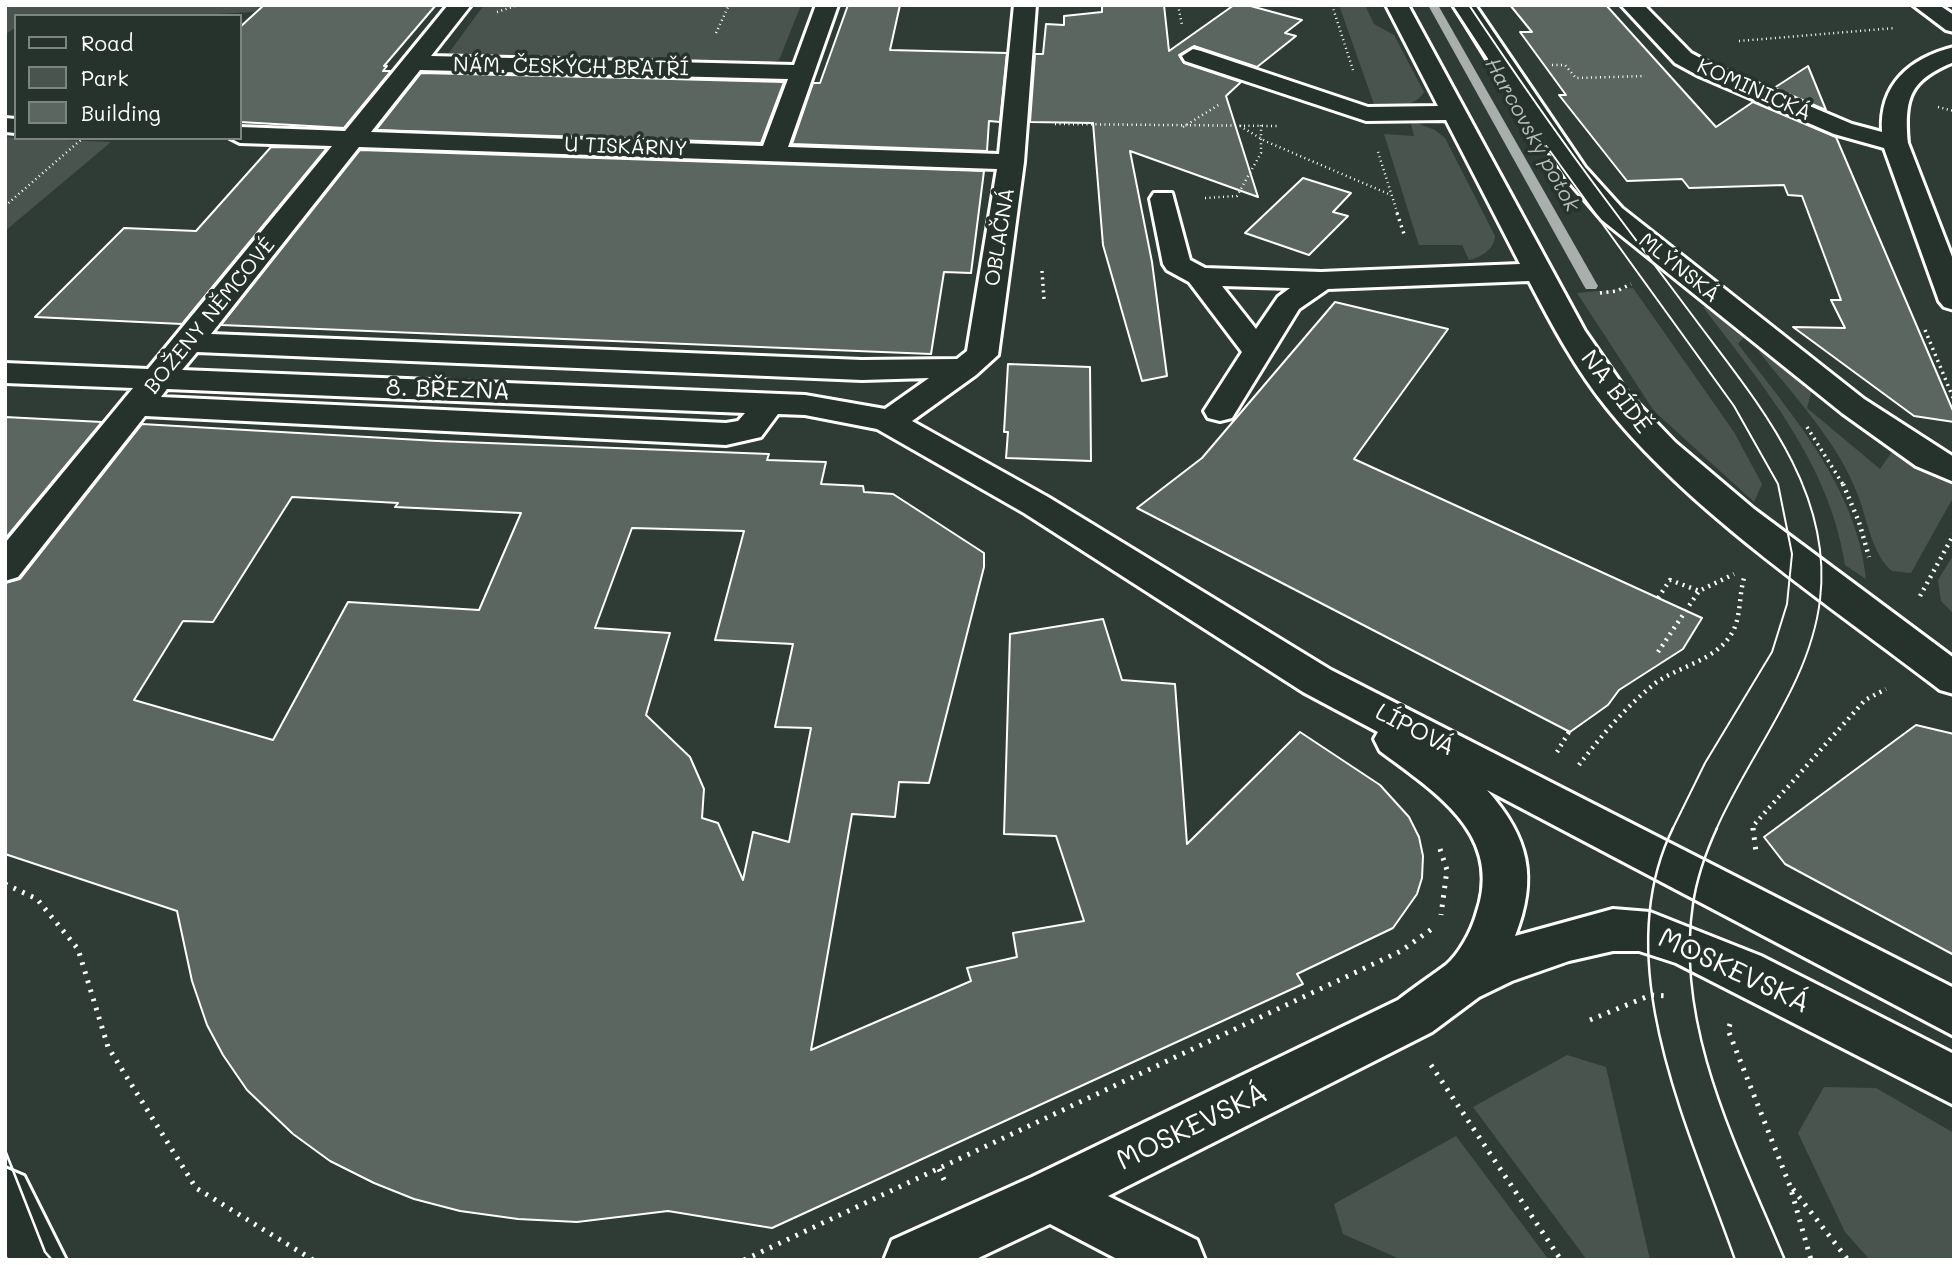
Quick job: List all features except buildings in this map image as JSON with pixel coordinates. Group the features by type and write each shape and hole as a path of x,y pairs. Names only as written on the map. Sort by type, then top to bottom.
{"street":[{"name":"NÁM. ČESKÝCH BRATŘÍ","path":"413,64 460,5"},
{"path":"774,151 827,5"},
{"name":"OBLAČNÁ","path":"889,422 982,355 1011,162 1025,5"},
{"name":"NA BÍDĚ","path":"1397,5 1544,283 1600,378 1663,450 1741,518 1954,679"},
{"name":"MLÝNSKÁ","path":"1464,5 1575,172 1612,214 1853,406 1928,458 1954,471"},
{"name":"KOMINICKÁ","path":"1632,5 1683,58 1707,71 1843,129 1895,143"},
{"path":"1924,5 1952,24"},
{"path":"1953,297 1895,143 1892,116 1895,97 1903,83 1923,66 1954,54"},
{"path":"1193,56 1366,114 1454,113"},
{"name":"NÁM. ČESKÝCH BRATŘÍ","path":"413,64 803,72"},
{"name":"BOŽENY NĚMCOVÉ","path":"5,568 413,64"},
{"name":"U TISKÁRNY","path":"242,135 774,151 1011,162"},
{"path":"1163,199 1177,264 1199,276 1259,353"},
{"path":"1199,276 1321,281 1544,283"},
{"path":"1220,411 1288,303 1321,281"},
{"path":"188,342 862,370 965,368"},
{"name":"8. BŘEZNA","path":"5,373 769,404 843,411 889,422"},
{"path":"138,406 726,434 749,430 769,404"},
{"name":"LÍPOVÁ","path":"889,422 1036,505 1317,681 1954,1013"},
{"name":"MOSKEVSKÁ","path":"1317,681 1466,793 1498,835 1507,862 1505,894 1493,933 1464,980"},
{"name":"MOSKEVSKÁ","path":"912,1260 1051,1196 1416,1016 1464,980 1549,946 1603,931 1650,931 1748,972 1954,1080"},
{"path":"5,1195 38,1260"},
{"path":"1051,1196 1177,1260"}],"path":[{"path":"722,20 729,5"},
{"path":"1673,46 1952,24"},
{"path":"1568,69 1576,78 1652,76"},
{"path":"1054,124 1262,125 1265,141 1260,164 1237,196 1163,199"},
{"path":"1240,126 1265,141 1391,196"},
{"path":"5,206 81,140"},
{"path":"5,200 13,200"},
{"path":"1544,283 1586,296 1617,291 1674,265"},
{"path":"1802,420 1835,464 1849,492 1873,563"},
{"path":"1908,592 1919,599 1954,534"},
{"path":"1658,652 1699,592 1731,573 1744,579"},
{"path":"1658,598 1670,580 1699,592"},
{"path":"1571,776 1599,737 1655,683 1712,652 1733,631 1738,597"},
{"path":"1757,861 1754,825 1865,700 1897,684 1908,643"},
{"path":"744,1260 1401,951 1439,923 1447,870 1436,837"},
{"path":"5,884 37,899 78,949 108,1047 196,1188 313,1260"},
{"path":"1731,1020 1728,1030 1790,1185 1811,1260"},
{"path":"1427,1059 1561,1260"},
{"path":"1790,1185 1848,1260"}],"green space":[{"path":"5,5 261,5 254,12 216,14 14,14 14,28 5,35"},
{"path":"484,5 801,5 779,60 755,66 448,54"},
{"path":"1339,5 1365,5 1374,24 1394,35 1424,92 1419,98 1402,105 1374,104"},
{"path":"1417,123 1435,130 1445,138 1495,236 1489,249 1478,257 1469,260 1462,245 1419,245 1384,134 1414,136 1411,124"},
{"path":"5,137 14,140 111,142 5,231"},
{"path":"1633,288 1734,432 1762,484 1754,502 1654,411 1577,293"},
{"path":"1709,306 1746,335 1738,344 1799,425 1836,483 1850,513 1860,545 1866,579 1845,565 1837,528 1825,493 1809,460 1770,397 1703,307"},
{"path":"1763,348 1812,389 1807,408 1880,469 1894,449 1954,481 1954,496 1911,573 1892,571 1885,564 1871,537 1851,478 1815,421 1759,352"},
{"path":"1954,554 1954,614 1941,601 1938,580"},
{"path":"1567,1055 1606,1067 1650,1260 1587,1260 1473,1107"},
{"path":"1824,1087 1876,1088 1954,1133 1954,1260 1870,1260 1845,1232 1798,1133"},
{"path":"1456,1136 1549,1260 1402,1260 1343,1234 1334,1204"}],"waterway":[{"name":"Harcovský potok","path":"1433,5 1591,286"}],"tram line":[{"path":"1451,5 1490,68 1734,406 1778,484 1792,554 1787,604 1772,652 1705,763 1672,830"},
{"path":"1469,5 1571,152 1749,391 1789,455 1805,489 1816,525 1821,561 1820,600 1814,631 1791,690 1717,828"},
{"path":"1673,828 1655,880 1648,934 1651,990 1662,1046 1678,1102 1735,1260"},
{"path":"1717,828 1702,865 1693,904 1690,950 1693,996 1715,1087 1785,1260"},
{"path":"5,1150 45,1252 52,1260"}]}
